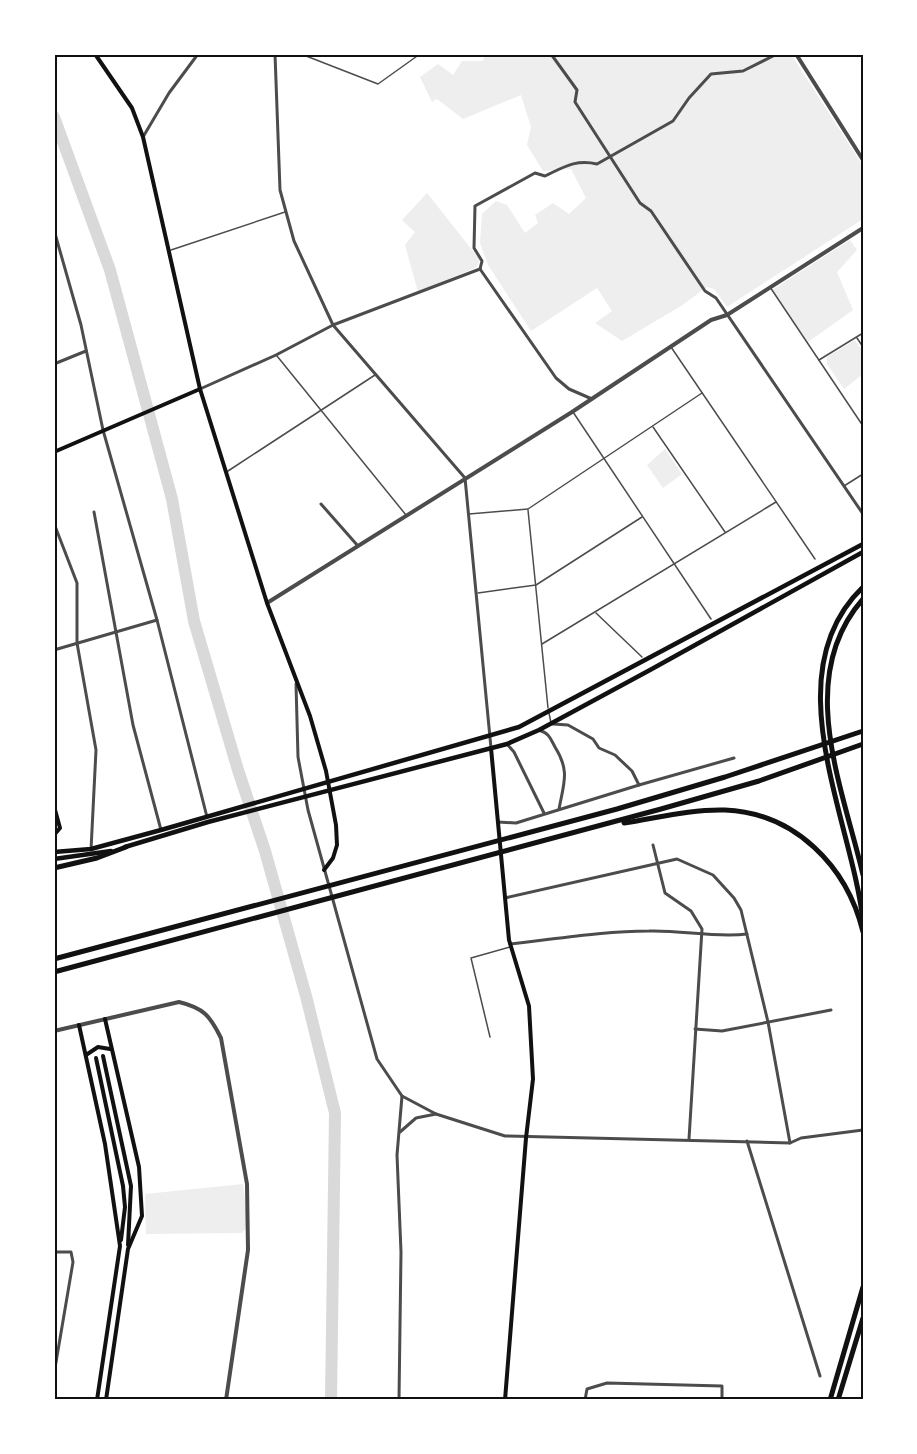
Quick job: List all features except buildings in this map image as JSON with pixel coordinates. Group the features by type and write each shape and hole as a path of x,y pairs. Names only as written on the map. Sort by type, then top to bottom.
{"highway":[{"path":"863,587 842,613 828,647 822,680 828,767 855,873 863,921"},
{"path":"863,598 847,622 836,646 825,719 863,875"},
{"path":"54,959 694,786 863,731"},
{"path":"54,972 759,781 863,744"},
{"path":"598,826 712,810 737,811 771,820 800,835 830,863 850,894 863,932"},
{"path":"54,868 92,859 126,847"},
{"path":"830,1400 863,1287"},
{"path":"838,1400 863,1318"}],"main road":[{"path":"95,54 132,108 143,137 200,389 267,603 310,716 331,790 337,845 333,858 324,870"},
{"path":"54,452 200,389"},
{"path":"54,852 91,852 519,727 863,544"},
{"path":"210,819 507,744 539,730 863,552"},
{"path":"491,748 510,945 529,1006 532,1030 533,1079 526,1138 505,1400"},
{"path":"54,806 60,828 54,835"},
{"path":"54,859 126,847 161,833"},
{"path":"105,1019 139,1167 142,1192 142,1216 128,1249"},
{"path":"79,1026 112,1180 120,1246"},
{"path":"86,1055 98,1047 111,1049"},
{"path":"103,1056 131,1186 128,1249 106,1400"},
{"path":"96,1058 123,1186 124,1207 97,1400"}],"street":[{"path":"143,137 169,93 198,54"},
{"path":"275,54 278,171 285,212 294,241 333,325 465,478 491,748"},
{"path":"551,54 577,90 575,102 640,203 651,211 705,291 716,297 863,514"},
{"path":"592,399 569,389 556,378 480,269 482,261 474,248 475,206 535,173 545,176 569,164 584,161 597,164 673,121 689,98 711,74 743,71 777,54"},
{"path":"796,54 863,160"},
{"path":"267,603 572,412 711,320 727,315 863,228"},
{"path":"54,230 86,351 103,430 210,819"},
{"path":"200,389 276,355 333,325 480,269"},
{"path":"54,364 86,351"},
{"path":"321,504 358,546"},
{"path":"54,505 55,526 77,583 77,643 96,750 91,852"},
{"path":"94,512 133,725 161,833"},
{"path":"54,650 157,620"},
{"path":"296,684 298,757 308,810 377,1059 402,1096 436,1114 505,1136 526,1138 689,1139 790,1143 801,1138 862,1130"},
{"path":"551,723 568,725 593,739 599,748 620,759 639,785"},
{"path":"539,730 549,735 563,760 566,774 559,808"},
{"path":"507,744 514,752 544,813"},
{"path":"498,822 511,824 734,758"},
{"path":"653,845 665,893 691,911 703,933 689,1139"},
{"path":"505,898 657,861 677,859 713,875 738,904 747,934 768,1022 790,1143"},
{"path":"510,945 621,932 703,933 729,936 747,934"},
{"path":"54,1031 179,1002 198,1006 209,1017 221,1038 247,1184 248,1250 226,1400"},
{"path":"695,1029 722,1031 831,1010"},
{"path":"399,1400 402,1313 397,1179 402,1096"},
{"path":"399,1133 416,1118 436,1114"},
{"path":"747,1141 820,1376"},
{"path":"54,1252 70,1252 73,1262 54,1374"},
{"path":"585,1400 587,1389 607,1383 722,1386 722,1400"}],"lane":[{"path":"301,54 378,84 420,54"},
{"path":"170,250 285,212"},
{"path":"770,288 863,426"},
{"path":"819,360 863,333"},
{"path":"856,337 863,347"},
{"path":"671,347 815,559"},
{"path":"276,355 407,516"},
{"path":"225,474 375,375"},
{"path":"469,514 528,509 702,393"},
{"path":"572,412 711,619"},
{"path":"652,426 726,533"},
{"path":"844,486 863,474"},
{"path":"542,644 776,502"},
{"path":"528,509 551,723"},
{"path":"476,593 536,585 643,517"},
{"path":"595,612 642,657"},
{"path":"490,1037 471,958 510,945"}],"shaded area":[{"path":"487,54 791,54 863,166 863,219 727,307 714,289 707,287 681,306 622,341 595,323 612,311 597,288 531,331 488,265 480,243 482,214 496,201 507,205 525,233 538,223 535,215 553,203 569,214 586,198 571,169 543,171 527,145 531,127 521,95 463,119 437,99 432,102 420,77 438,64 453,75 462,61 482,61"},
{"path":"427,193 480,260 477,267 418,292 405,245 415,232 402,220"},
{"path":"850,240 857,250 837,272 853,310 808,342 772,290"},
{"path":"855,340 863,352 863,374 844,389 827,364 827,357"},
{"path":"665,449 682,474 663,488 647,465"},
{"path":"243,1184 248,1226 242,1233 146,1234 145,1194"}],"waterway":[{"path":"54,117 110,270 172,499 194,621 238,770 265,851 306,996 335,1113 331,1400"}]}
